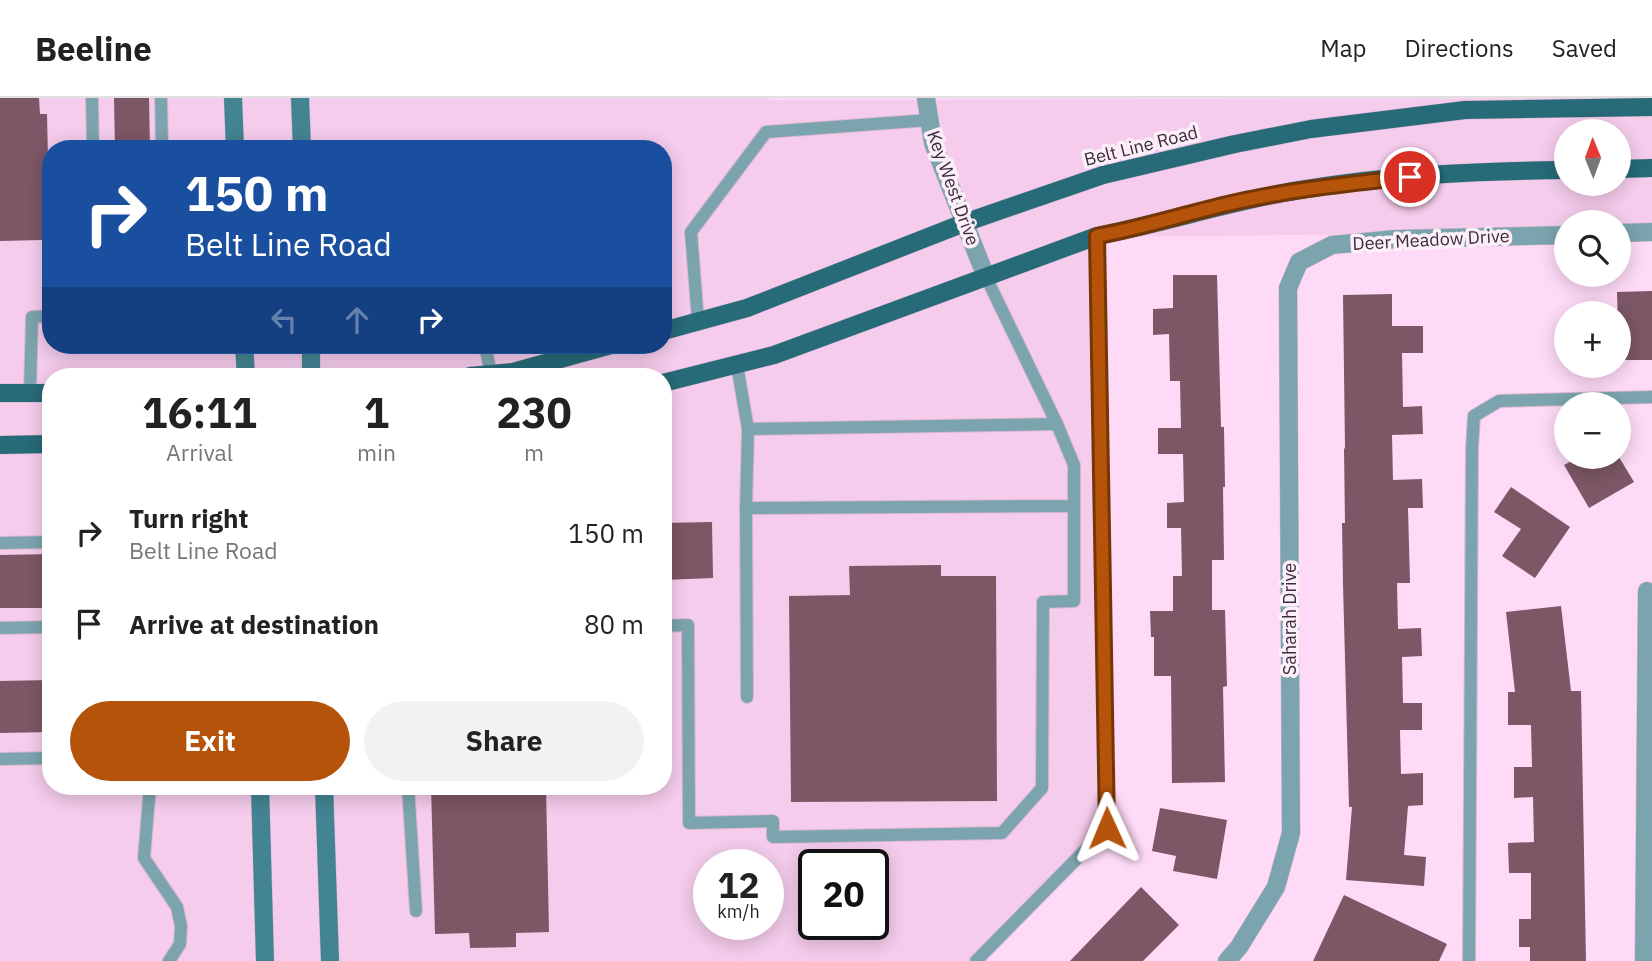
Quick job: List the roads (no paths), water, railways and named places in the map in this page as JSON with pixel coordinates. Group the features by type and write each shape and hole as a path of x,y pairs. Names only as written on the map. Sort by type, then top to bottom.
{"main road":[{"path":"233,98 235,140"},
{"path":"300,98 302,140"},
{"name":"Belt Line Road","path":"672,328 747,307 964,223 1103,175 1235,144 1311,129 1465,110 1652,107"},
{"path":"1631,169 1652,168"},
{"path":"672,381 774,355 1097,236 1135,229 1223,205 1301,190 1465,172 1554,170"},
{"path":"528,368 578,354"},
{"path":"0,393 42,393"},
{"path":"0,445 42,444"},
{"path":"260,795 265,961"},
{"path":"324,795 330,961"}],"street":[{"name":"Key West Drive","path":"926,98 933,143 986,277"},
{"path":"1631,233 1652,233"},
{"name":"Deer Meadow Drive","path":"1299,262 1332,245 1396,239 1554,234"},
{"name":"Saharah Drive","path":"1227,961 1239,947 1276,887 1292,833 1288,288 1299,262"},
{"path":"1644,961 1647,591"}],"lane":[{"path":"92,98 93,140"},
{"path":"161,98 162,140"},
{"path":"698,321 691,232 766,132 929,120"},
{"path":"976,961 1107,828 1097,236"},
{"path":"672,626 688,625 689,822 773,821 773,837 1002,833 1042,788 1043,602 1074,601 1074,465 986,277"},
{"path":"30,393 32,317 42,316"},
{"path":"737,365 748,429 747,697"},
{"path":"1469,961 1474,416 1499,401 1652,397"},
{"path":"748,429 1056,424"},
{"path":"746,508 1074,506"},
{"path":"0,543 42,542"},
{"path":"0,628 42,628"},
{"path":"0,759 42,758"},
{"path":"149,795 144,858 177,907 181,926 180,944 169,961"},
{"path":"409,795 416,911"}]}
